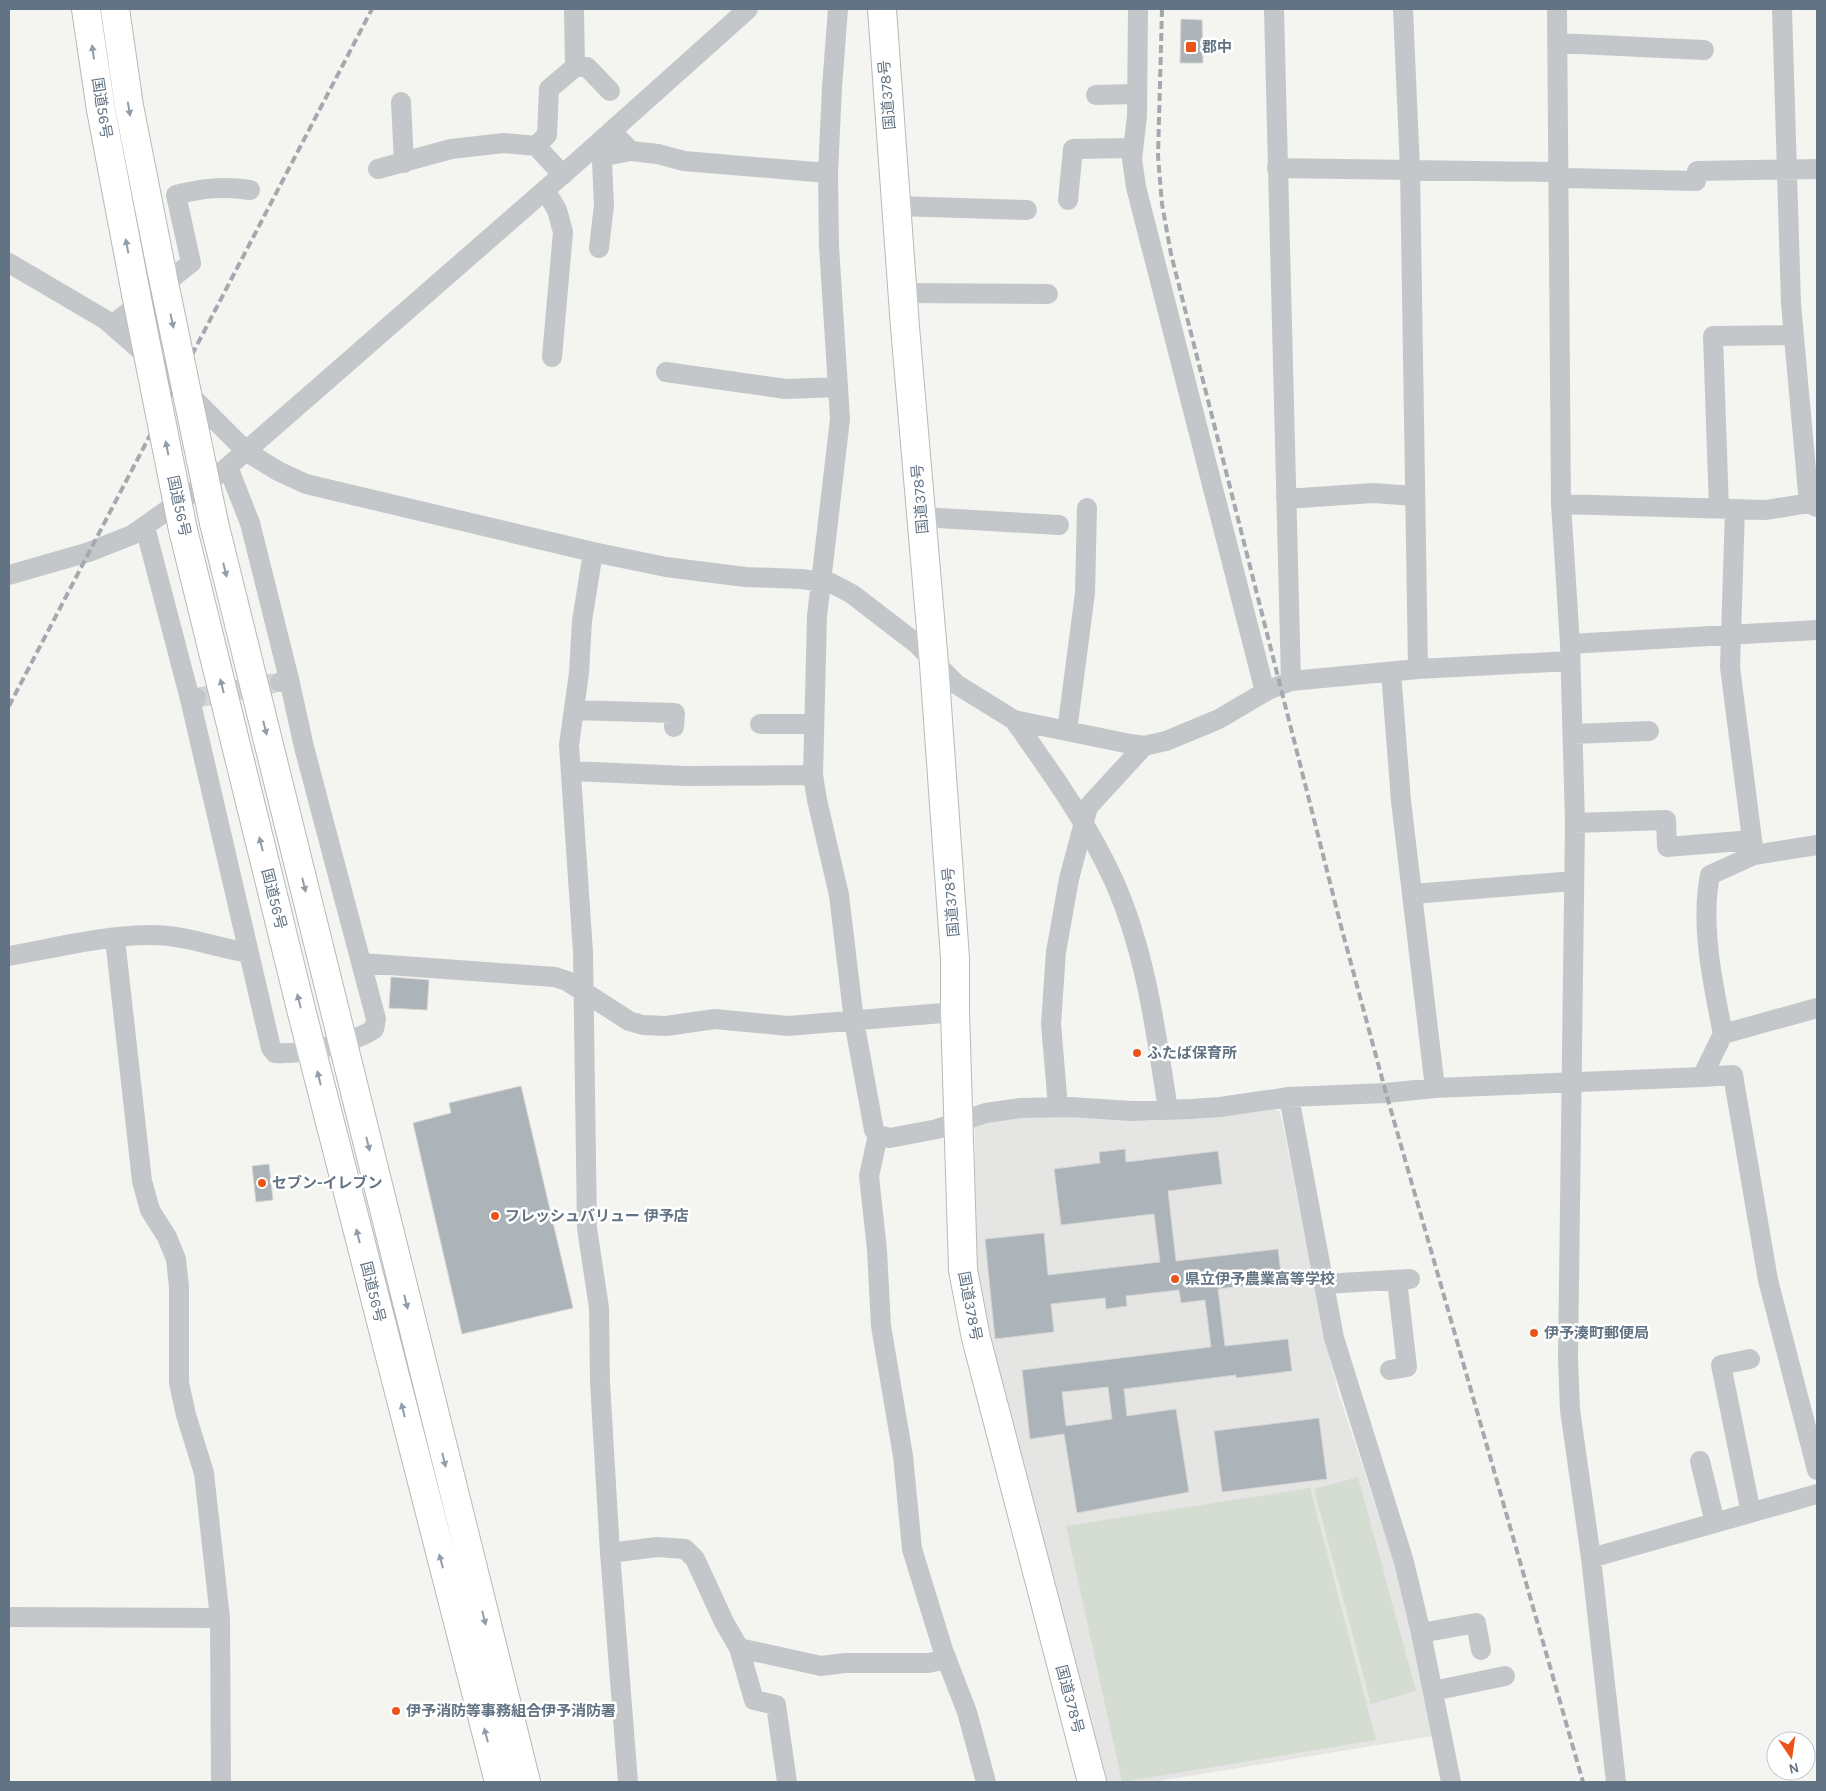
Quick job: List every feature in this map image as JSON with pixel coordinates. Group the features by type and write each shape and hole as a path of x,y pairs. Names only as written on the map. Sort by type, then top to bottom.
{"highway":[{"name":"国道56号","path":"86,9 101,110 183,530 311,1049 499,1782"},
{"name":"国道56号","path":"115,9 129,106 214,523 343,1041 443,1454 526,1782"},
{"name":"国道378号","path":"882,9 902,294 934,664 955,958 963,1270 968,1302 1092,1782"}],"street":[{"path":"574,9 575,67"},
{"path":"9,575 89,552 132,535 228,467 563,175 748,9"},
{"path":"838,9 828,173 829,246 838,387 838,443 817,626 814,775 843,920 854,1021 874,1130 878,1135 890,1138 937,1129 986,1113 1020,1108 1058,1107 1132,1111 1168,1110 1220,1107 1289,1096 1386,1093 1435,1088 1571,1084 1733,1075 1768,1280 1817,1470"},
{"path":"1138,9 1136,133 1132,148 1136,187 1155,268 1265,692"},
{"path":"1274,9 1291,681"},
{"path":"1403,9 1410,169 1418,669"},
{"path":"1556,9 1561,504 1570,653 1575,823 1568,1359 1570,1410 1591,1558 1616,1782"},
{"path":"1561,504 1766,510 1813,505 1794,336 1785,171 1782,9"},
{"path":"1557,43 1704,50"},
{"path":"536,146 547,135 549,90 575,67 587,67 610,91"},
{"path":"1096,95 1137,94"},
{"path":"401,102 404,163"},
{"path":"610,131 631,152"},
{"path":"378,169 451,149 504,142 536,146 563,175"},
{"path":"1068,200 1073,149 1132,148"},
{"path":"599,248 604,205 602,162 605,156 613,153 658,154 684,162 828,173"},
{"path":"1277,168 1551,172 1566,178 1696,181 1697,171 1817,169"},
{"path":"112,325 191,263 176,195 204,188 228,187 250,190"},
{"path":"545,190 557,210 563,232 552,357"},
{"path":"896,206 1027,210"},
{"path":"9,263 112,325 178,384 247,452 278,471 306,484 593,552 676,568 745,577 831,583 852,594 917,644 934,664 956,684 1014,720 1067,731 1144,746 1166,740 1219,719 1265,692 1291,681 1732,636 1817,630"},
{"path":"902,294 1048,294"},
{"path":"1753,847 1730,667 1732,636 1727,509 1713,336 1794,336"},
{"path":"666,372 786,389 838,387"},
{"path":"145,526 193,698 271,1048 275,1053 311,1049 365,1036 374,1029 376,1019 304,747 284,680 250,523 228,467"},
{"path":"1286,499 1374,493 1414,496"},
{"path":"1067,731 1085,593 1087,508"},
{"path":"921,517 1059,525"},
{"path":"593,552 582,621 569,745 583,952 582,992 587,1228 599,1308 600,1382 610,1553 628,1782"},
{"path":"1391,672 1401,802 1435,1088"},
{"path":"574,710 675,713 674,727"},
{"path":"1014,720 1061,786 1083,822 1114,882 1134,936 1151,1000 1168,1110"},
{"path":"760,724 814,724"},
{"path":"1573,734 1649,731"},
{"path":"1058,1107 1051,1024 1056,952 1069,879 1088,807 1144,746"},
{"path":"571,771 686,776 814,775"},
{"path":"1575,823 1666,820 1667,847 1817,845"},
{"path":"1702,1077 1723,1034 1713,982 1707,918 1710,875 1753,847"},
{"path":"1413,894 1574,881"},
{"path":"9,956 152,935 182,937 249,953"},
{"path":"115,939 142,1181 150,1210 167,1238 176,1259 179,1287 179,1383 186,1415 204,1473 220,1618 221,1782"},
{"path":"362,963 555,977 567,981 629,1021 643,1025 666,1026 715,1020 788,1026 955,1012"},
{"path":"1723,1034 1817,1008"},
{"path":"1289,1096 1334,1338 1404,1562 1422,1633 1451,1782"},
{"path":"878,1135 870,1176 882,1326 903,1456 912,1549 947,1660 967,1712 986,1782"},
{"path":"1323,1284 1403,1279 1407,1367 1390,1370"},
{"path":"1750,1359 1721,1365 1751,1513"},
{"path":"1700,1461 1715,1523"},
{"path":"1591,1558 1817,1494"},
{"path":"610,1553 657,1547 685,1549 695,1559 724,1622 739,1648 754,1700 776,1705 787,1782"},
{"path":"9,1617 220,1618"},
{"path":"1422,1633 1476,1623 1481,1650"},
{"path":"739,1648 822,1666 845,1663 928,1663 947,1660"},
{"path":"1433,1691 1505,1676"}],"shaded area":[{"path":"1272,1108 1279,1111 1282,1120 1325,1340 1339,1395 1403,1589 1433,1736 1153,1782 1103,1782 986,1334 978,1289 974,1240 975,1126 1002,1118 1053,1115 1152,1121"},
{"path":"1358,1477 1416,1691 1371,1704 1314,1489"},
{"path":"1310,1488 1376,1740 1122,1782 1066,1526"}],"building":[{"path":"1181,19 1202,20 1203,63 1180,63"},
{"path":"391,977 429,980 427,1010 389,1008"},
{"path":"521,1086 573,1308 462,1334 413,1123 451,1113 449,1103"},
{"path":"1125,1149 1126,1162 1218,1151 1222,1184 1168,1191 1176,1261 1278,1249 1282,1281 1218,1289 1225,1346 1288,1339 1292,1371 1236,1378 1236,1375 1124,1389 1127,1416 1176,1409 1189,1492 1077,1513 1064,1434 1030,1439 1022,1370 1211,1347 1205,1300 1181,1303 1179,1290 1126,1296 1127,1306 1106,1309 1105,1298 1051,1304 1054,1332 995,1339 985,1239 1044,1233 1048,1275 1160,1262 1154,1214 1061,1225 1054,1169 1100,1163 1099,1152","holes":["1108,1387 1112,1419 1066,1426 1062,1392"]},
{"name":"セブン-イレブン","path":"269,1164 273,1200 256,1202 252,1166"},
{"path":"1319,1418 1327,1479 1222,1492 1214,1431"}],"tunnel":[{"path":"196,698 280,682"}],"railway":[{"path":"9,706 372,9"},
{"path":"1162,9 1158,156 1162,204 1171,254 1342,930 1386,1093 1583,1782"}],"place":[{"name":"郡中","path":"1191,47"},
{"name":"ふたば保育所","path":"1137,1053"},
{"name":"セブン-イレブン","path":"262,1183"},
{"name":"フレッシュバリュー 伊予店","path":"495,1216"},
{"name":"県立伊予農業高等学校","path":"1175,1279"},
{"name":"伊予湊町郵便局","path":"1534,1333"},
{"name":"伊予消防等事務組合伊予消防署","path":"396,1711"}]}
